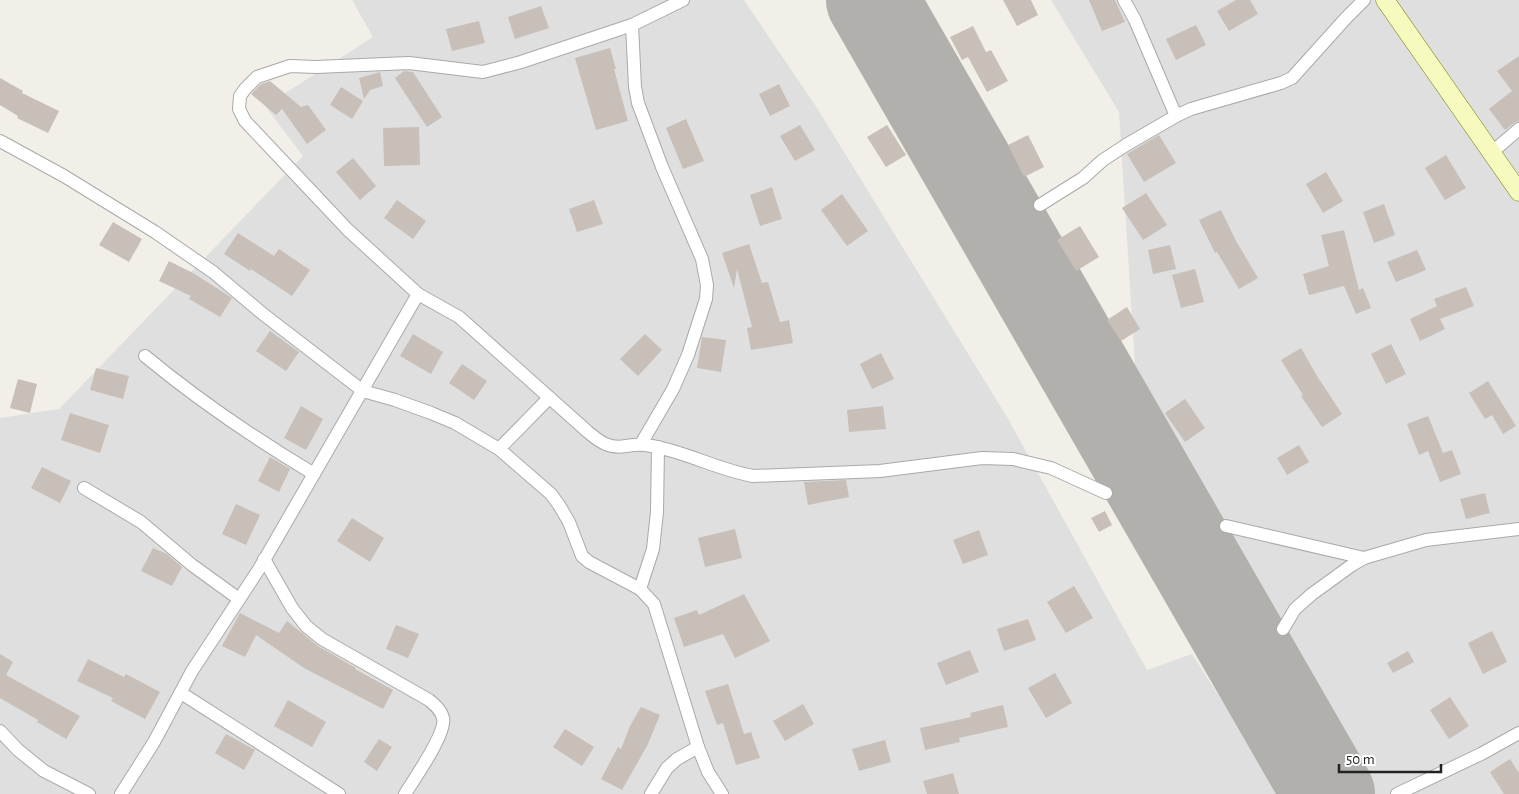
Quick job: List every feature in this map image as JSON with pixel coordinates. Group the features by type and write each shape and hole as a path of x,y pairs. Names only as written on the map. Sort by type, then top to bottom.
{"main road":[{"path":"1385,0 1519,192"}],"street":[{"path":"683,0 632,25 521,62 482,72 409,63 316,67 290,66 257,77 240,96 239,109 245,121 348,230 418,294 458,317 600,442 615,448 641,444 658,447 683,453 736,473 753,476 880,472 982,458 1014,459 1051,468 1106,493"},
{"path":"1124,0 1135,20 1176,116"},
{"path":"1040,205 1078,182 1103,160 1176,116 1292,78 1364,0"},
{"path":"632,25 635,87 638,103 662,167 702,259 707,285 706,299 688,355 673,389 641,444"},
{"path":"1491,153 1519,129"},
{"path":"0,141 64,176 155,232 213,272 263,314 363,391 395,400 455,423 499,449 551,494 569,522 582,556 589,562 640,589 654,604 698,747 708,772 722,794"},
{"path":"122,794 150,749 204,652 264,559 418,294"},
{"path":"145,356 180,385 253,437 314,474"},
{"path":"499,449 548,398"},
{"path":"640,589 653,549 657,512 658,447"},
{"path":"84,488 141,522 192,565 239,599"},
{"path":"1226,526 1364,558"},
{"path":"1283,629 1295,609 1352,565 1364,558 1426,540 1519,529"},
{"path":"264,559 292,608 306,626 322,639 429,700 440,710 444,719 442,734 405,794"},
{"path":"181,692 339,794"},
{"path":"0,731 18,750 44,771 89,794"},
{"path":"1397,794 1481,754 1519,733"},
{"path":"651,794 667,768 677,758 698,747"}],"shaded area":[{"path":"352,0 744,0 817,108 1007,417 1147,670 1192,654 1282,794 0,794 0,418 59,409 303,156 265,106 373,37"},
{"path":"1051,0 1519,0 1519,794 1366,794 1137,397 1119,112"}],"building":[{"path":"1003,0 1031,0 1038,15 1017,26"},
{"path":"1089,0 1115,0 1125,22 1102,31"},
{"path":"1236,0 1250,0 1258,14 1229,31 1217,11"},
{"path":"541,6 549,28 515,39 508,17"},
{"path":"479,21 485,43 452,51 446,29"},
{"path":"1196,25 1206,45 1176,60 1166,39"},
{"path":"973,26 986,52 991,50 1008,81 987,92 968,57 962,60 950,37"},
{"path":"610,48 628,121 596,130 575,58"},
{"path":"1519,56 1519,121 1505,130 1489,109 1512,91 1497,71"},
{"path":"404,71 413,72 442,117 427,127 395,78"},
{"path":"380,72 383,86 370,90 364,99 359,78"},
{"path":"0,78 23,91 22,93 59,111 48,133 17,118 18,116 0,105"},
{"path":"270,81 301,107 308,105 326,130 307,144 282,109 276,115 251,94 261,84"},
{"path":"779,84 790,106 770,116 759,94"},
{"path":"341,87 363,101 352,119 330,105"},
{"path":"686,119 704,161 683,169 666,128"},
{"path":"800,125 815,150 795,161 780,136"},
{"path":"887,125 906,155 886,167 867,137"},
{"path":"419,127 420,165 384,166 383,128"},
{"path":"1028,135 1044,167 1024,177 1008,145"},
{"path":"1159,135 1176,163 1144,182 1127,154"},
{"path":"1446,155 1466,188 1445,200 1425,168"},
{"path":"353,158 376,186 360,200 336,172"},
{"path":"1326,172 1343,201 1323,213 1306,184"},
{"path":"772,187 782,219 760,226 750,195"},
{"path":"1146,193 1167,225 1143,240 1122,208"},
{"path":"842,194 868,231 847,246 821,210"},
{"path":"397,200 426,221 413,239 384,218"},
{"path":"594,200 603,224 577,232 569,209"},
{"path":"1384,204 1395,235 1374,243 1363,212"},
{"path":"1221,210 1236,241 1258,278 1239,289 1217,252 1215,253 1199,220"},
{"path":"113,222 142,239 129,262 99,245"},
{"path":"1080,226 1099,257 1076,271 1057,240"},
{"path":"1344,230 1359,290 1363,288 1371,308 1356,314 1344,286 1309,295 1303,274 1329,266 1321,235"},
{"path":"238,233 274,256 279,249 310,270 292,296 224,254"},
{"path":"749,244 762,283 768,282 780,322 789,320 793,343 751,350 747,328 752,327 737,269 734,288 722,253"},
{"path":"1170,245 1176,269 1153,274 1148,250"},
{"path":"1417,250 1426,270 1396,282 1387,262"},
{"path":"169,261 193,273 232,298 220,317 189,299 191,296 159,281"},
{"path":"1195,269 1204,302 1181,308 1172,275"},
{"path":"1466,287 1474,306 1440,319 1445,329 1420,341 1410,319 1437,306 1434,299"},
{"path":"1127,307 1140,329 1121,341 1107,320"},
{"path":"270,331 299,352 286,371 256,351"},
{"path":"413,334 443,352 431,374 400,356"},
{"path":"645,334 662,350 638,376 620,359"},
{"path":"702,337 726,340 721,372 697,368"},
{"path":"1391,344 1406,374 1386,384 1371,354"},
{"path":"1301,348 1342,414 1322,427 1301,396 1303,395 1281,360"},
{"path":"881,353 894,379 872,389 860,364"},
{"path":"462,364 487,381 474,400 449,383"},
{"path":"96,368 129,376 123,399 90,390"},
{"path":"18,379 37,384 30,413 10,408"},
{"path":"1488,381 1516,426 1503,434 1492,415 1485,419 1469,393"},
{"path":"1185,399 1205,428 1185,442 1165,413"},
{"path":"301,406 323,419 306,450 284,438"},
{"path":"883,406 886,429 849,432 847,410"},
{"path":"70,413 109,425 100,453 61,440"},
{"path":"1428,416 1443,453 1452,450 1461,474 1440,482 1428,451 1419,455 1407,424"},
{"path":"1299,445 1309,462 1287,475 1277,458"},
{"path":"270,457 290,469 279,492 258,481"},
{"path":"42,467 71,481 60,503 31,488"},
{"path":"846,480 849,497 808,505 804,482"},
{"path":"1485,493 1490,513 1466,519 1460,499"},
{"path":"236,504 260,515 246,545 222,534"},
{"path":"1105,511 1112,525 1099,532 1091,518"},
{"path":"352,518 384,538 370,562 337,541"},
{"path":"735,529 742,558 705,567 698,538"},
{"path":"979,530 988,555 963,564 953,540"},
{"path":"153,548 167,554 182,567 172,586 141,571"},
{"path":"1074,586 1093,618 1066,633 1047,602"},
{"path":"744,594 770,641 735,658 723,634 684,647 674,618 697,610 699,615"},
{"path":"240,613 279,633 287,621 318,646 393,690 383,709 304,668 256,635 245,657 222,646"},
{"path":"1028,619 1036,640 1004,651 997,629"},
{"path":"396,625 419,634 408,658 386,649"},
{"path":"1492,631 1507,662 1483,674 1468,643"},
{"path":"970,650 979,672 946,685 937,663"},
{"path":"1408,651 1414,662 1393,673 1387,663"},
{"path":"0,654 13,662 6,675 80,716 66,739 0,698"},
{"path":"88,659 124,677 126,674 160,692 145,719 111,701 113,698 77,681"},
{"path":"1055,673 1072,703 1046,718 1028,688"},
{"path":"728,684 744,734 751,732 760,758 736,765 723,723 717,725 705,691"},
{"path":"1450,697 1469,726 1449,739 1430,710"},
{"path":"288,700 326,722 312,747 274,726"},
{"path":"803,704 814,724 785,741 773,721"},
{"path":"1003,705 1008,727 959,738 960,742 925,750 920,728 971,717 970,713"},
{"path":"641,707 660,715 647,746 622,790 601,779 618,747 621,749 630,726"},
{"path":"565,729 594,747 582,766 553,747"},
{"path":"226,734 255,750 244,770 215,753"},
{"path":"379,739 392,747 377,771 364,762"},
{"path":"885,740 891,762 859,771 852,749"},
{"path":"1510,759 1519,773 1519,794 1504,794 1490,772"},
{"path":"953,773 959,794 927,794 923,781"}],"runway":[{"path":"872,0 1329,794"}]}
